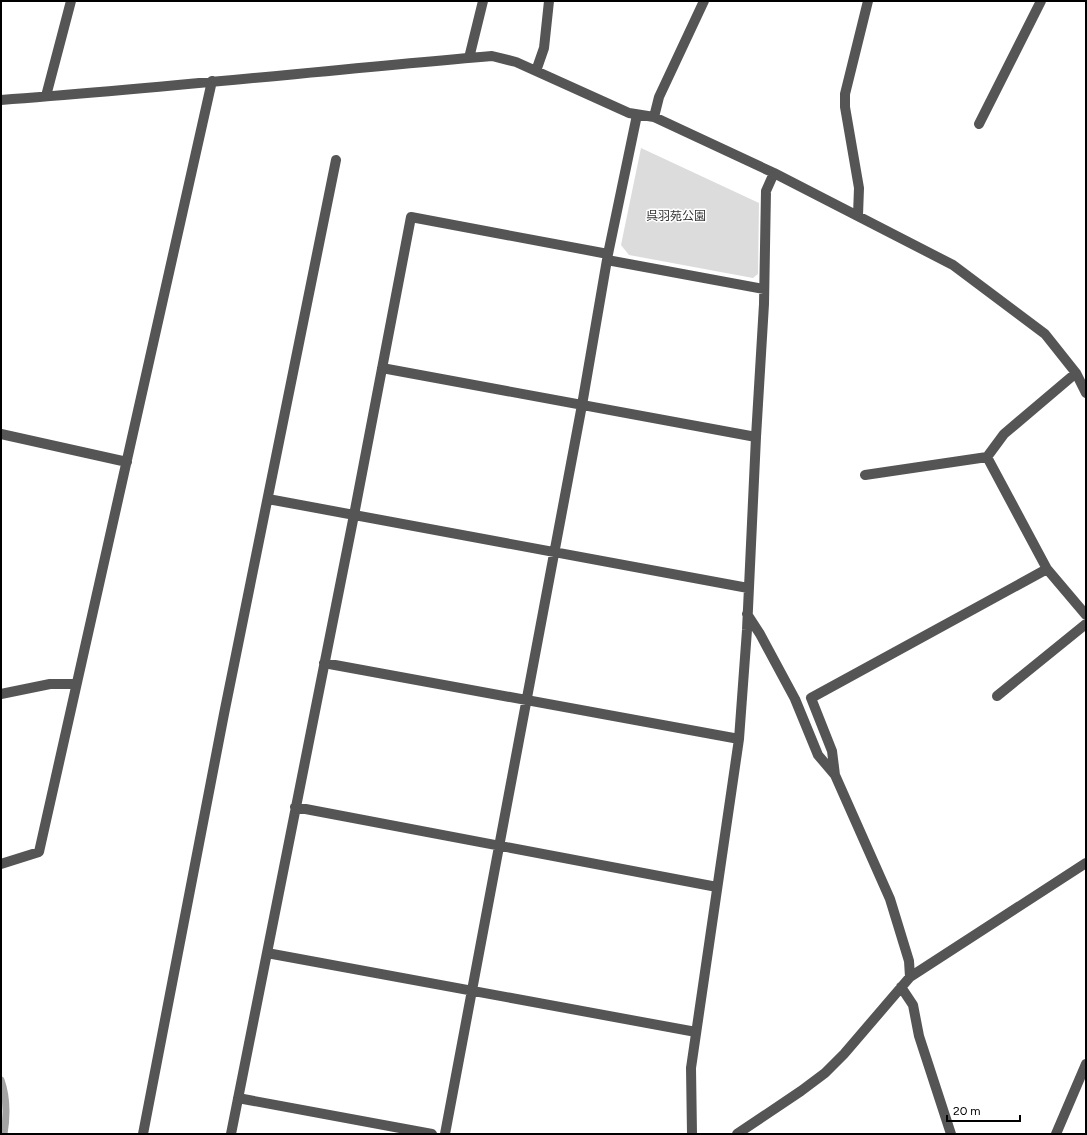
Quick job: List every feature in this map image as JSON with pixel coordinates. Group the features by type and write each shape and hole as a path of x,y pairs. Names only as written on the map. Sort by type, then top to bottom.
{"street":[{"path":"46,96 71,1"},
{"path":"469,58 483,1"},
{"path":"536,71 544,48 549,1"},
{"path":"654,117 659,96 704,1"},
{"path":"858,214 859,188 845,107 845,94 868,1"},
{"path":"979,124 1041,1"},
{"path":"1,100 492,56 516,62 629,113 654,117 858,214 953,265 1045,334 1076,373 1086,393"},
{"path":"1,864 39,852 212,81"},
{"path":"445,1134 497,846 582,405 608,257 637,115"},
{"path":"143,1134 336,160"},
{"path":"692,1134 691,1068 739,739 764,289 766,191 774,173"},
{"path":"231,1134 354,515 411,217 764,289"},
{"path":"382,368 756,438"},
{"path":"865,475 987,457 1004,434 1076,373"},
{"path":"1,434 127,462"},
{"path":"987,457 1047,569 1086,615"},
{"path":"268,499 748,588"},
{"path":"910,977 909,962 890,899 835,774 832,752 811,698 1047,569"},
{"path":"747,614 760,634 795,699 818,755 835,774"},
{"path":"997,696 1086,624"},
{"path":"324,663 739,739"},
{"path":"1,694 50,684 76,684"},
{"path":"295,808 497,846 517,848 718,887"},
{"path":"737,1134 825,1073 844,1054 910,977 1086,863"},
{"path":"267,953 696,1032"},
{"path":"901,987 913,1005 919,1036 951,1134"},
{"path":"1056,1134 1086,1064"},
{"path":"238,1098 432,1134"}],"green space":[{"name":"呉羽苑公園","path":"641,148 759,203 758,274 753,278 629,255 621,245"}],"waterway":[{"path":"1,1080 6,1107 4,1134"}]}
